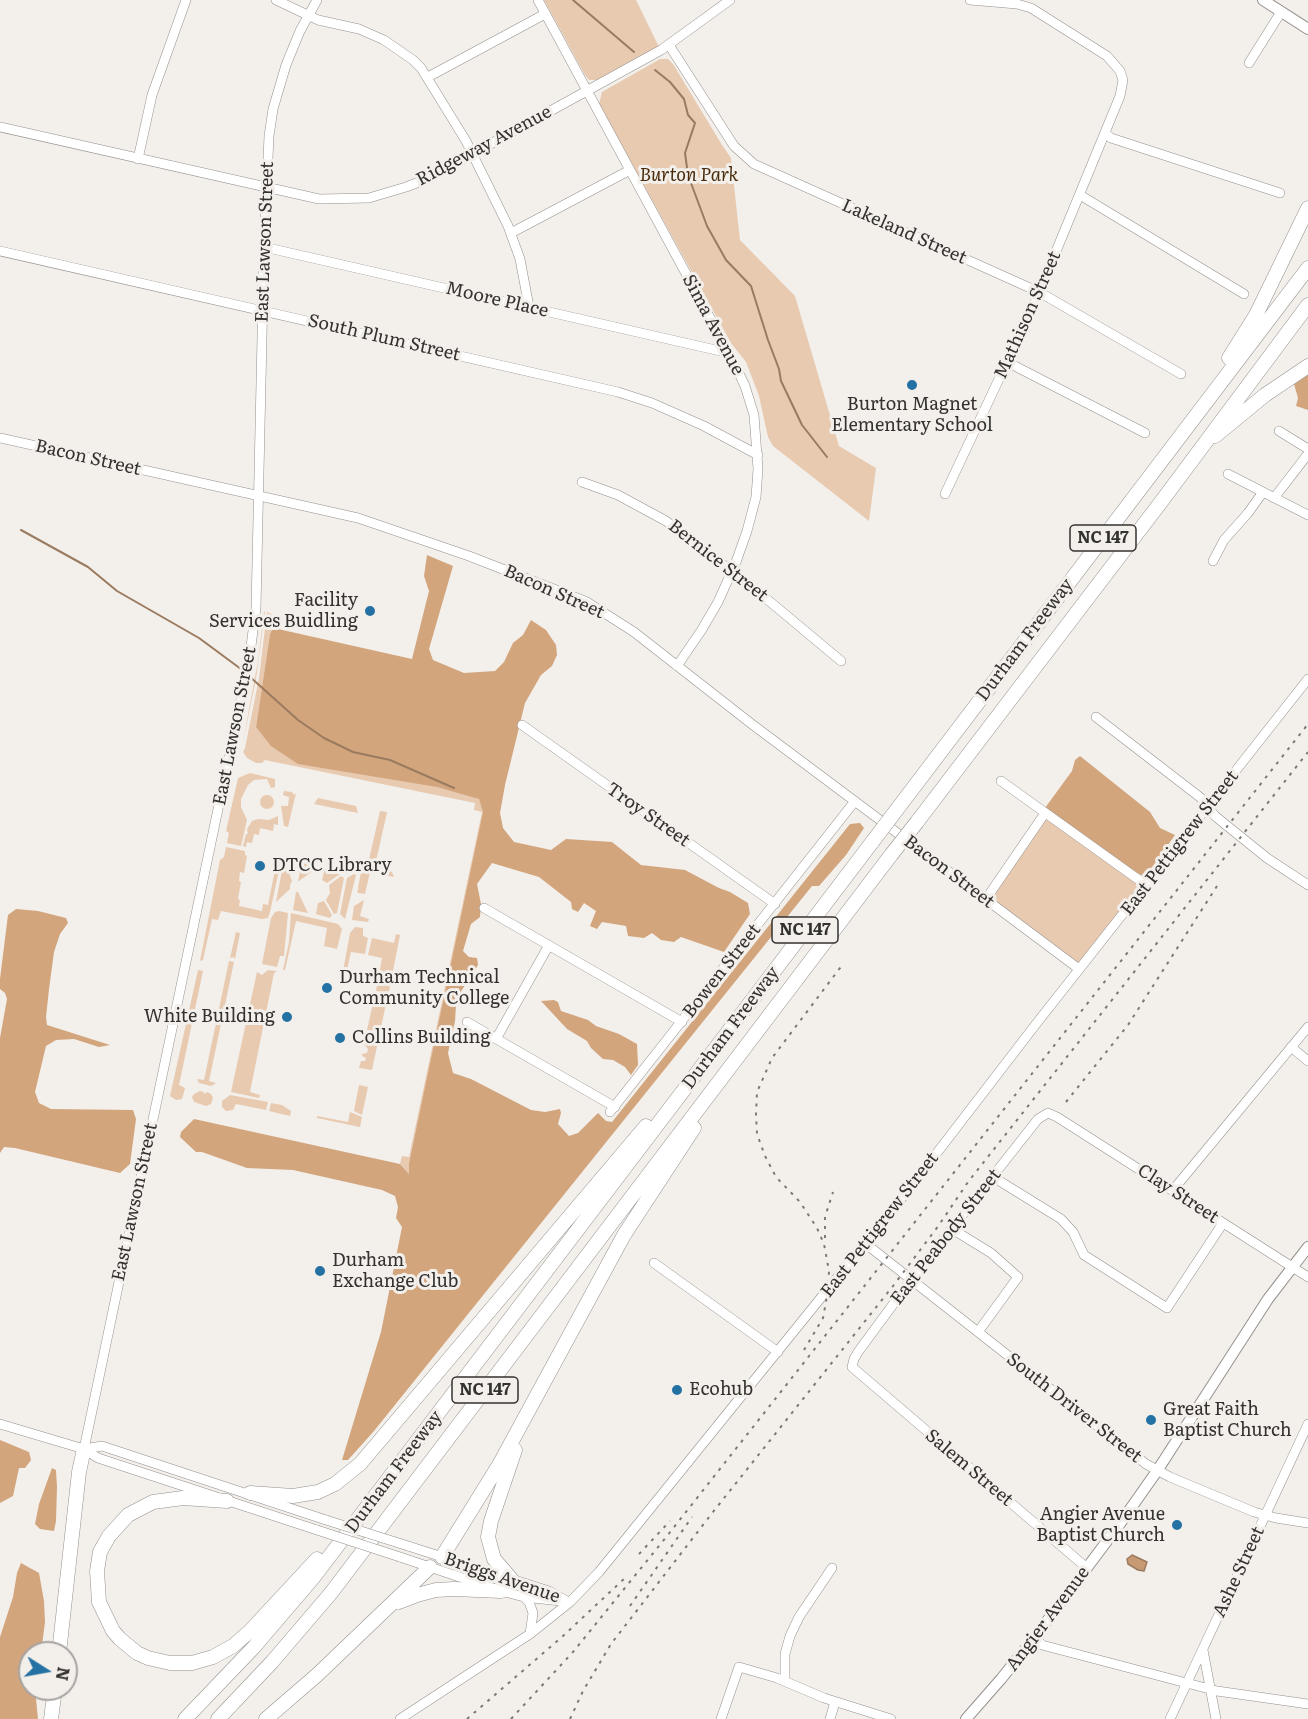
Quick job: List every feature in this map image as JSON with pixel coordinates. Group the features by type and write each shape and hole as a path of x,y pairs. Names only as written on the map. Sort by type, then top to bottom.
{"highway":[{"path":"1204,404 1217,376 1256,315 1308,208"},
{"name":"Durham Freeway","path":"184,1719 225,1679 283,1614 374,1498 1308,268"},
{"name":"Durham Freeway","path":"218,1719 272,1662 331,1593 1308,305"},
{"path":"1200,449 1265,395 1308,366"},
{"path":"250,1493 293,1496 310,1494 335,1484 360,1464 737,1020"},
{"path":"442,1557 488,1485 624,1235 671,1165 741,1052"},
{"path":"512,1580 494,1558 489,1545 489,1529 508,1469 551,1366"},
{"path":"60,1641 84,1449"},
{"path":"227,1501 183,1498 153,1502 128,1515 109,1536 100,1552 97,1571 99,1602 113,1631 137,1653 159,1662 182,1664 203,1661 224,1652 250,1631 374,1498"},
{"path":"266,1719 317,1675 430,1568"},
{"path":"384,1611 408,1598 436,1590 501,1591"},
{"path":"51,1719 53,1701"}],"main road":[{"path":"1263,0 1308,29"},
{"name":"Angier Avenue","path":"966,1719 1002,1679 1087,1568 1157,1471 1262,1308 1308,1247"}],"street":[{"path":"138,159 154,87 186,0"},
{"path":"276,0 308,15 360,29 384,40 413,60 428,77 452,116 511,233 520,259 529,307"},
{"name":"East Lawson Street","path":"84,1449 249,661 256,608 264,247 269,136 273,109 285,65 317,0"},
{"name":"Sima Avenue","path":"538,0 729,353 740,374 752,408 758,455 756,497 747,531 712,614 677,666"},
{"name":"Ridgeway Avenue","path":"0,127 319,199 369,198 428,179 669,45 730,0"},
{"path":"970,0 1028,3 1107,56 1120,71 1123,80 1104,133 1111,138 1280,193"},
{"path":"1249,63 1281,12"},
{"path":"428,77 545,14"},
{"name":"Lakeland Street","path":"669,45 734,146 748,160 1039,292 1181,374"},
{"name":"Mathison Street","path":"945,494 1039,292 1104,133"},
{"path":"511,233 630,170"},
{"path":"1080,195 1244,294"},
{"name":"Moore Place","path":"264,247 729,353"},
{"name":"South Plum Street","path":"0,251 628,394 704,426 758,455"},
{"path":"1007,362 1145,433"},
{"path":"1274,498 1308,452 1279,431"},
{"name":"Bacon Street","path":"0,438 358,518 434,543 587,602 619,622 1079,969"},
{"path":"1228,474 1308,515"},
{"name":"Bernice Street","path":"582,482 618,495 652,512 732,571 841,662"},
{"path":"1213,561 1224,540 1263,492"},
{"name":"East Pettigrew Street","path":"400,1719 530,1634 570,1602 615,1554 866,1244 1308,679"},
{"path":"1096,717 1201,798 1215,816 1267,858 1308,885"},
{"name":"Troy Street","path":"522,726 775,904"},
{"path":"1001,781 1146,885"},
{"name":"Bowen Street","path":"496,1039 613,1109 855,801"},
{"path":"986,899 1046,813"},
{"path":"484,908 682,1022"},
{"path":"467,1022 496,1039 549,945"},
{"path":"1173,1191 1308,1027"},
{"path":"1291,1047 1308,1061"},
{"name":"Clay Street","path":"1048,1113 1308,1277"},
{"name":"East Peabody Street","path":"852,1367 858,1352 911,1280 1038,1119 1048,1113"},
{"path":"993,1177 1061,1219 1073,1232 1084,1255 1167,1308 1223,1223"},
{"path":"952,1229 991,1253 1018,1277 978,1332"},
{"name":"South Driver Street","path":"866,1244 1157,1471 1265,1516 1308,1522"},
{"path":"654,1263 666,1269 778,1352"},
{"name":"Salem Street","path":"852,1367 1087,1568"},
{"path":"0,1424 84,1449"},
{"name":"Ashe Street","path":"1170,1719 1308,1424"},
{"name":"Briggs Avenue","path":"84,1449 102,1446 549,1591 570,1602"},
{"name":"Briggs Avenue","path":"84,1449 98,1458 501,1591 524,1597 570,1602"},
{"path":"430,1568 442,1557"},
{"path":"785,1682 784,1654 790,1636 799,1617 832,1568"},
{"path":"524,1597 529,1602 533,1613 530,1634"},
{"path":"1035,1637 1042,1645 1209,1689 1308,1704"},
{"path":"1203,1650 1216,1719"},
{"path":"721,1719 739,1667 835,1702 891,1719"},
{"path":"830,1719 835,1702"}],"green space":[{"path":"544,0 636,0 659,47 600,80 589,80"},
{"name":"Burton Park","path":"660,59 668,59 673,64 731,158 740,240 795,296 839,446 876,468 869,521 773,446 768,437 759,396 746,362 731,343 599,104 602,92"},
{"path":"265,611 256,679 242,747 258,661"},
{"path":"267,612 277,617 270,634 256,727 437,787 470,795 479,799 484,812 409,1163 409,1174 400,1164 402,1156 409,1157 482,812 474,810 475,803 265,760 262,763 256,763 247,758 243,752 259,678"},
{"path":"250,773 275,779 275,787 271,788 267,779 254,780 248,785 241,799 241,807 247,820 241,846 227,843 229,833 226,831 238,778"},
{"path":"284,791 292,792 294,795 296,793 288,827 284,826 281,806 288,806 289,797 283,795"},
{"path":"264,795 270,795 274,802 270,809 264,809 260,805 260,799"},
{"path":"318,798 356,806 358,813 314,804"},
{"path":"380,811 387,812 375,866 368,864"},
{"path":"278,816 278,825 274,824 273,831 260,828 259,835 254,834 252,843 247,842 246,847 243,846 246,834 248,834 247,829 252,821 269,820"},
{"path":"1046,816 1143,885 1079,967 990,899"},
{"path":"226,847 245,851 247,856 244,873 240,872 239,906 262,911 263,904 268,905 277,860 281,861 270,912 268,918 262,919 221,911 218,920 212,919 203,960 200,961 220,860 224,857"},
{"path":"302,863 318,867 298,881"},
{"path":"283,865 286,865 292,881 290,889 276,902"},
{"path":"362,866 392,872 394,877 370,872 365,894 358,893"},
{"path":"325,868 340,871 340,874 327,883 322,880"},
{"path":"356,875 345,919 340,914 347,878"},
{"path":"341,876 344,878 337,913 334,914 326,900 330,893 329,885"},
{"path":"296,892 298,892 308,913 293,910"},
{"path":"364,900 360,916 369,919 368,922 352,920 354,906"},
{"path":"324,901 332,915 330,918 316,914 318,903"},
{"path":"275,912 288,913 284,956 280,956 277,967 262,964 271,918"},
{"path":"291,913 338,924 342,929 337,949 324,946 327,928 296,921 285,970 283,970 289,942"},
{"path":"355,927 363,928 363,936 368,938 365,954 351,952 344,983 341,982 350,933"},
{"path":"236,932 240,933 235,959 230,958"},
{"path":"396,934 400,935 389,991 385,993 376,991 382,958 368,955 372,938 394,943"},
{"path":"229,961 234,962 209,1081 216,1083 211,1086 199,1083 197,1079 204,1080"},
{"path":"198,970 203,971 179,1085 185,1088 182,1099 176,1100 170,1096"},
{"path":"268,970 277,971 274,973 250,1092 260,1095 259,1098 231,1092 257,972 262,975"},
{"path":"375,994 387,999 372,1070 359,1068 361,1061 365,1061 366,1058 362,1054 367,1053 368,1049 364,1044 369,1041 368,1035 371,1031 367,1030"},
{"path":"359,1085 368,1087 362,1115 354,1111"},
{"path":"200,1091 204,1094 207,1092 211,1094 213,1098 211,1104 206,1106 194,1102 192,1097"},
{"path":"230,1095 268,1102 266,1110 236,1104 233,1110 226,1111 222,1107 222,1101"},
{"path":"271,1103 282,1105 291,1111 290,1116 269,1111"},
{"path":"350,1112 362,1117 360,1127 317,1118 317,1116 348,1122"}],"shaded area":[{"path":"1308,374 1308,410 1296,406 1298,398 1294,384"},
{"path":"427,555 453,566 429,649 433,660 464,673 495,671 504,662 513,643 523,635 531,620 546,630 556,645 557,655 552,666 541,675 525,703 505,785 500,813 503,828 514,842 551,850 566,839 612,842 641,865 685,870 730,892 748,903 750,914 724,952 681,937 674,942 661,940 652,933 644,938 628,936 626,926 602,922 597,929 590,926 596,911 584,903 578,912 572,909 571,902 539,877 492,863 477,884 481,904 480,917 471,924 463,951 469,957 477,958 478,965 460,993 456,1005 448,1053 453,1073 471,1079 531,1110 545,1112 560,1109 558,1124 569,1136 578,1133 598,1113 606,1121 612,1122 850,824 860,823 864,828 846,855 819,886 812,886 374,1431 348,1460 342,1460 381,1332 402,1227 396,1218 398,1207 395,1196 382,1190 293,1170 247,1168 196,1152 180,1137 181,1132 194,1119 400,1164 409,1174 409,1163 483,812 479,799 437,787 298,764 271,746 256,727 272,630 278,629 412,659 429,591 424,576"},
{"path":"1080,756 1150,812 1160,828 1175,835 1145,877 1130,869 1045,808 1072,771 1075,760"},
{"path":"16,909 38,911 66,918 68,923 60,934 54,952 47,1025 110,1045 99,1047 74,1039 56,1040 46,1046 35,1092 39,1103 51,1109 133,1110 136,1119 130,1164 120,1173 15,1148 4,1147 0,1153 0,1038 7,999 5,993 0,989 0,979 8,915"},
{"path":"541,1001 558,1002 561,1011 588,1020 596,1026 619,1034 637,1044 638,1065 631,1075 625,1067 613,1060 603,1059 587,1041 567,1029"},
{"path":"0,1440 29,1452 31,1460 25,1468 19,1468 13,1496 0,1503"},
{"path":"52,1468 56,1470 57,1487 54,1531 40,1529 35,1524 39,1504"},
{"path":"1132,1555 1147,1562 1144,1571 1128,1564 1127,1559"},
{"path":"21,1563 39,1573 44,1601 43,1641 18,1641 18,1701 36,1701 38,1719 0,1719 0,1637 13,1597"}],"waterway":[{"path":"573,0 634,52"},
{"path":"655,70 670,82 684,99 688,115 695,123 685,153 688,175 707,226 726,260 751,286 781,381 802,425 827,457"},
{"path":"21,530 88,567 117,591 199,638 245,672"},
{"path":"249,676 298,720 324,738 353,752 390,760 454,788"}],"railway":[{"path":"511,1719 573,1652 667,1536 1308,724"},
{"path":"570,1719 583,1691 611,1644 893,1286 968,1182 1308,752"},
{"path":"1066,1102 1128,1025 1217,886"},
{"path":"804,1350 823,1318 829,1271 824,1244 817,1228 800,1202 776,1177 765,1156 757,1134 757,1092 772,1058 843,964"},
{"path":"825,1238 825,1217 833,1192"},
{"path":"630,1606 692,1517"},
{"path":"639,1554 670,1521"},
{"path":"467,1719 563,1636 625,1578"}],"place":[{"name":"Burton Magnet Elementary School","path":"912,385"},
{"name":"Facility Services Buidling","path":"370,611"},
{"name":"DTCC Library","path":"260,866"},
{"name":"Durham Technical Community College","path":"327,988"},
{"name":"White Building","path":"287,1017"},
{"name":"Collins Building","path":"340,1038"},
{"name":"Durham Exchange Club","path":"320,1271"},
{"name":"Ecohub","path":"677,1390"},
{"name":"Great Faith Baptist Church","path":"1151,1420"},
{"name":"Angier Avenue Baptist Church","path":"1177,1525"}]}
